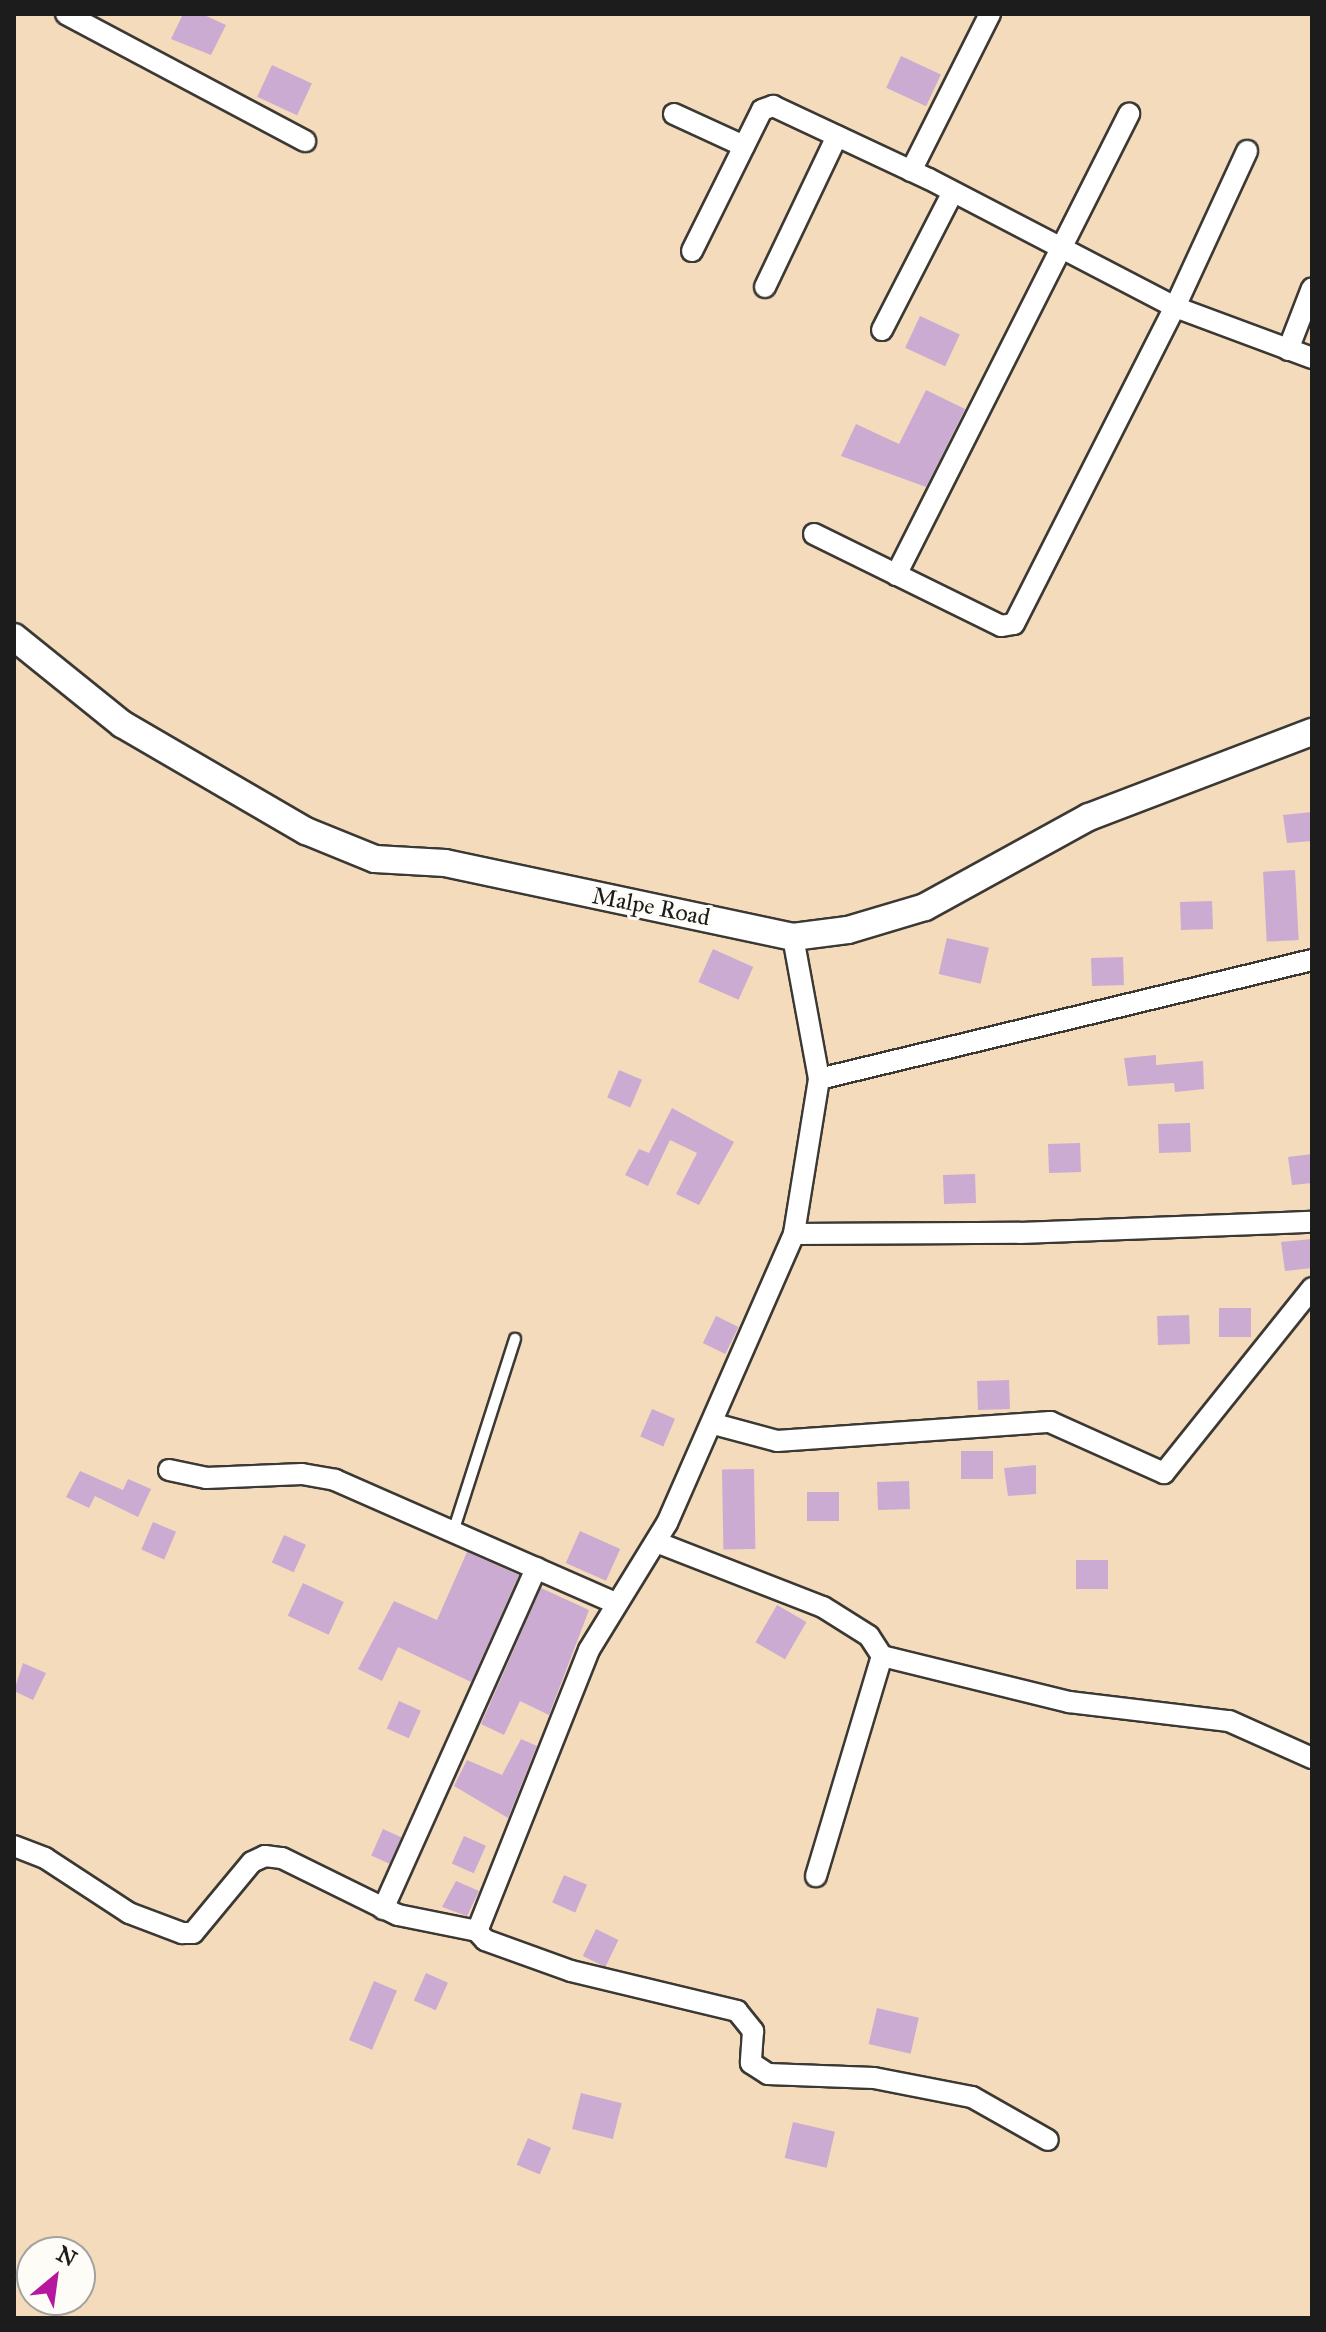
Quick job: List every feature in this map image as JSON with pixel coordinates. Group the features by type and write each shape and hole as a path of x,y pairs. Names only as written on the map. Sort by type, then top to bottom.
{"street":[{"path":"66,14 305,141"},
{"path":"911,171 990,14"},
{"path":"692,251 766,106 911,171 1175,307 1312,358"},
{"path":"674,114 744,146"},
{"path":"896,575 1129,114"},
{"path":"765,287 837,136"},
{"path":"814,534 1001,626 1014,624 1175,307 1247,151"},
{"path":"882,330 953,192"},
{"path":"1288,350 1312,288"},
{"name":"Malpe Road","path":"14,637 122,724 306,831 375,859 445,863 793,937 848,930 925,907 1089,817 1312,732"},
{"path":"477,1931 589,1650 615,1603 656,1542 714,1424 794,1234 819,1079 793,937"},
{"path":"819,1079 1312,960"},
{"path":"794,1234 1020,1233 1312,1222"},
{"path":"714,1424 777,1441 1050,1422 1164,1473 1312,1288"},
{"path":"169,1470 206,1478 318,1475 615,1603"},
{"path":"656,1542 823,1607 869,1636 882,1656 1069,1702 1229,1721 1312,1758"},
{"path":"383,1909 536,1568"},
{"path":"816,1876 882,1656"},
{"path":"14,1846 45,1858 129,1913 182,1933 193,1933 252,1862 265,1856 282,1858 383,1909 477,1931 485,1940 571,1971 737,2011 753,2031 751,2063 768,2074 874,2078 972,2097 1048,2140"}],"lane":[{"path":"453,1532 515,1339"}],"building":[{"path":"183,14 202,14 226,25 211,55 171,39"},
{"path":"901,56 941,75 926,106 886,88"},
{"path":"272,65 312,84 297,115 257,97"},
{"path":"920,316 960,335 945,366 905,348"},
{"path":"926,390 965,409 926,487 841,456 856,424 899,444"},
{"path":"1312,812 1312,841 1287,843 1283,815"},
{"path":"1295,870 1299,940 1267,942 1263,872"},
{"path":"1212,901 1213,929 1181,930 1180,902"},
{"path":"947,938 989,948 981,984 939,974"},
{"path":"713,949 753,967 739,1000 698,982"},
{"path":"1123,957 1124,985 1092,986 1091,958"},
{"path":"1156,1055 1156,1065 1203,1061 1204,1089 1175,1092 1174,1083 1128,1086 1124,1058"},
{"path":"619,1070 642,1080 630,1107 607,1098"},
{"path":"672,1108 734,1142 699,1205 676,1194 697,1153 670,1140 648,1186 625,1175 639,1149 649,1153"},
{"path":"1190,1123 1191,1152 1159,1153 1158,1124"},
{"path":"1080,1143 1081,1172 1049,1173 1048,1144"},
{"path":"1312,1154 1312,1183 1292,1185 1288,1157"},
{"path":"975,1174 976,1203 944,1204 943,1175"},
{"path":"1312,1239 1312,1268 1285,1271 1281,1242"},
{"path":"1219,1308 1251,1308 1251,1337 1219,1337"},
{"path":"1189,1315 1190,1344 1158,1345 1157,1316"},
{"path":"716,1316 738,1327 725,1354 703,1343"},
{"path":"1009,1380 1010,1409 978,1410 977,1381"},
{"path":"652,1409 675,1419 663,1446 640,1437"},
{"path":"961,1451 993,1451 993,1479 961,1479"},
{"path":"1036,1465 1036,1494 1008,1496 1004,1468"},
{"path":"754,1469 755,1549 723,1550 722,1470"},
{"path":"80,1471 123,1490 128,1479 151,1489 138,1517 95,1496 89,1508 66,1497"},
{"path":"909,1481 910,1509 878,1510 877,1482"},
{"path":"807,1492 839,1492 839,1521 807,1521"},
{"path":"153,1522 176,1532 164,1559 141,1550"},
{"path":"580,1531 620,1549 606,1581 566,1563"},
{"path":"284,1535 306,1545 294,1572 272,1562"},
{"path":"467,1552 519,1575 471,1682 398,1647 382,1681 358,1669 394,1601 437,1620"},
{"path":"1076,1560 1108,1560 1108,1589 1076,1589"},
{"path":"303,1583 344,1602 329,1635 288,1616"},
{"path":"541,1588 589,1610 549,1715 520,1701 504,1735 481,1724"},
{"path":"777,1605 806,1622 785,1659 756,1642"},
{"path":"23,1663 46,1673 33,1700 14,1691"},
{"path":"399,1701 421,1711 409,1738 387,1728"},
{"path":"521,1739 537,1746 508,1818 454,1786 467,1760 502,1775"},
{"path":"383,1829 401,1837 389,1864 371,1855"},
{"path":"464,1836 486,1846 474,1873 452,1863"},
{"path":"564,1875 587,1885 575,1912 552,1903"},
{"path":"456,1881 479,1891 467,1916 442,1907"},
{"path":"596,1929 618,1940 605,1967 583,1956"},
{"path":"426,1973 448,1983 436,2010 414,2000"},
{"path":"374,1981 397,1991 372,2050 349,2040"},
{"path":"877,2008 919,2018 911,2054 869,2044"},
{"path":"581,2093 622,2103 613,2139 572,2129"},
{"path":"793,2122 835,2132 827,2168 785,2158"},
{"path":"528,2138 551,2148 540,2174 517,2165"}]}
